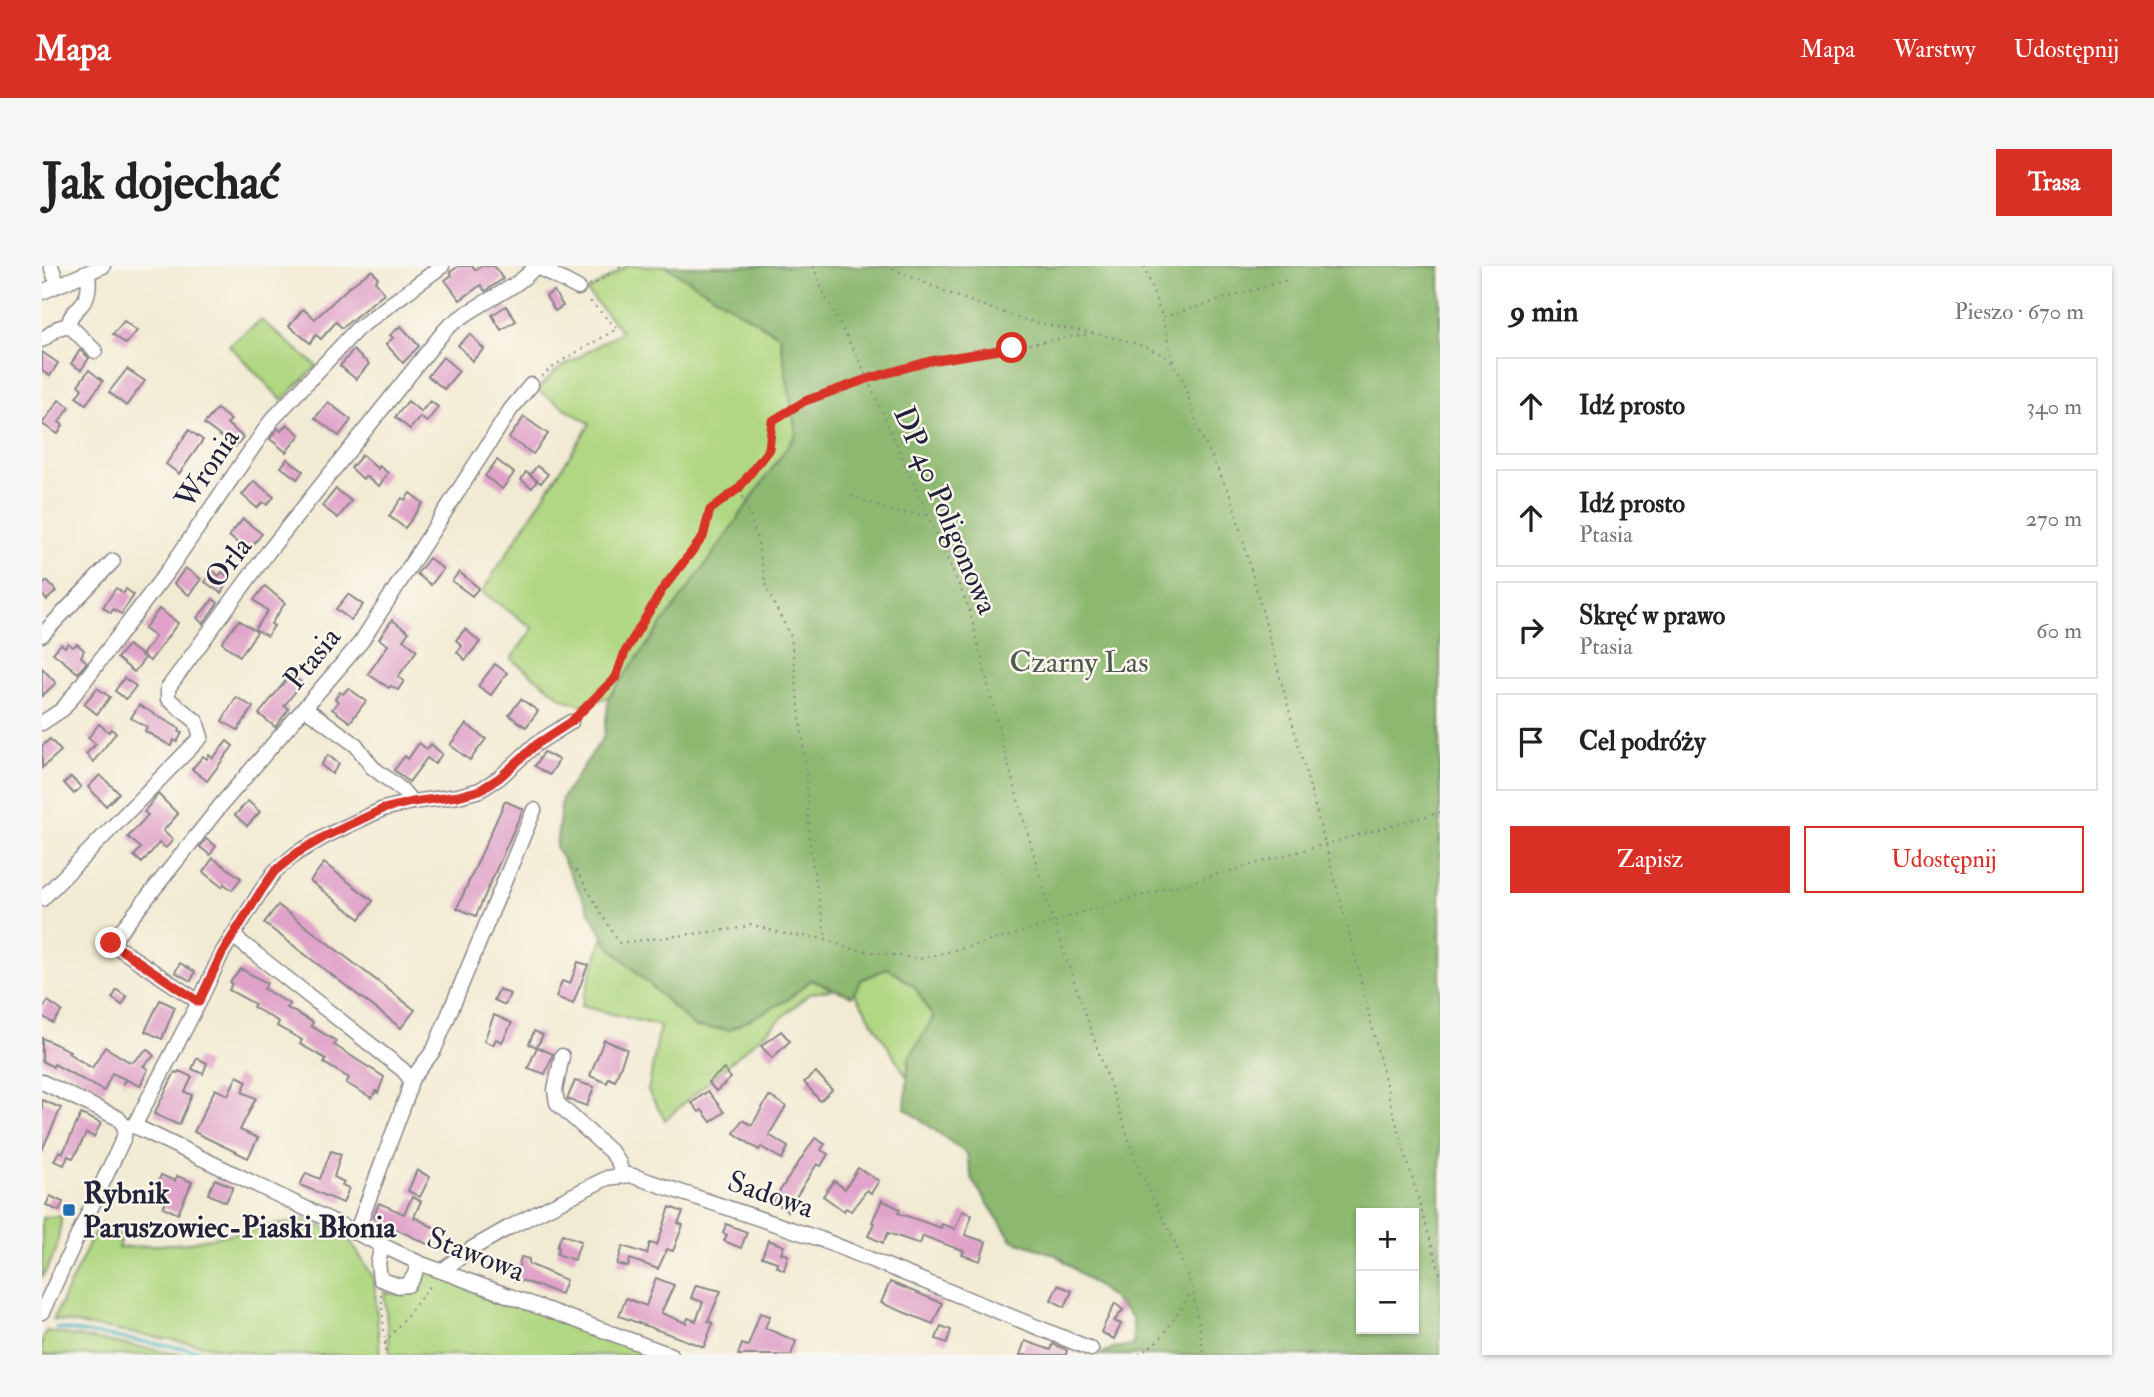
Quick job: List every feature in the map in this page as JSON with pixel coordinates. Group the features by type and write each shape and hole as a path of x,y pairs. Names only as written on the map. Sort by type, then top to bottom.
{"street":[{"path":"51,266 58,285"},
{"path":"42,292 103,266"},
{"name":"Wronia","path":"42,723 63,709 170,569 271,421 357,329 442,266"},
{"path":"535,266 578,288"},
{"name":"Orla","path":"42,899 201,737 196,721 168,699 167,688 268,552 445,330 464,314 525,278 535,266"},
{"path":"88,274 90,288 87,299 69,319 69,325 95,351"},
{"path":"42,340 58,328 69,325"},
{"name":"Ptasia","path":"199,1002 111,943 221,805 361,642 511,409 531,385"},
{"path":"42,635 113,561"},
{"path":"305,708 356,745 372,767 402,790 412,802"},
{"path":"42,1312 129,1127 199,1002 222,953 275,871 297,853 373,813 412,802 480,790 499,778 537,744 571,722"},
{"path":"356,1233 411,1080 434,1050 534,810"},
{"path":"233,936 403,1070 411,1080"},
{"path":"442,1271 483,1241 600,1182 622,1175 619,1163 612,1153 557,1102 555,1090 562,1056"},
{"name":"Stawowa","path":"42,1082 118,1118 129,1127 419,1263 671,1355"},
{"name":"Sadowa","path":"622,1175 645,1179 820,1239 1091,1349"},
{"path":"382,1245 378,1263 380,1279 400,1286 408,1284 419,1263"}],"path":[{"path":"531,385 563,359 617,329 578,288 596,283 621,266"},
{"name":"DP 40 Poligonowa","path":"813,266 825,296 867,379 969,608 1005,754 1053,921 1141,1174 1174,1238 1193,1291 1204,1355"},
{"path":"886,266 1026,320 1158,352 1174,365"},
{"path":"1144,266 1162,317 1174,365 1201,435 1232,499 1351,940 1390,1101 1440,1275"},
{"path":"1162,317 1287,280"},
{"path":"571,722 616,677 625,652 662,590 703,537 710,510 739,488 769,449 772,421 805,401 930,361 1089,334"},
{"path":"739,488 757,540 767,590 791,637 806,770 810,849 826,939"},
{"path":"851,496 894,512 927,516"},
{"path":"576,870 619,943 741,928 750,924 785,934 826,939 847,948 919,960 1440,812"},
{"path":"385,1343 442,1271"},
{"path":"380,1279 386,1355"},
{"path":"1139,1355 1160,1339 1193,1291"}],"green space":[{"path":"627,266 665,266 780,336 797,434 609,697 583,706 564,699 511,659 533,628 482,592 590,424 537,390 554,372 622,331 587,292"},
{"name":"Czarny Las","path":"665,266 1440,266 1440,1355 1098,1355 1113,1348 1134,1345 1132,1317 1111,1297 1056,1255 1012,1240 972,1180 967,1154 905,1108 909,1058 933,1018 915,987 888,968 861,980 852,996 811,980 786,1001 729,1030 694,1027 607,944 556,847 562,798 604,736 609,697 709,560 796,434 780,336"},
{"path":"261,320 317,366 282,400 229,345"},
{"path":"603,936 607,944 786,1001 811,980 834,989 809,994 665,1120 648,1091 660,1026 581,1006"},
{"path":"888,968 915,987 934,1018 909,1058 907,1077 854,992 861,980"},
{"path":"62,1215 56,1251 42,1278 42,1218"},
{"path":"303,1219 349,1239 374,1278 380,1355 262,1355 53,1320 98,1225 122,1235 118,1248 185,1243"},
{"path":"427,1271 657,1355 390,1355 384,1292 404,1292 413,1287"},
{"path":"46,1331 186,1355 42,1355 42,1341"}],"building":[{"path":"459,266 472,266 475,270 481,266 494,266 503,279 485,291 481,285 460,300 445,280 452,275 450,272"},
{"path":"372,270 378,278 375,281 384,293 342,328 336,322 321,339 316,335 310,343 289,326 303,309 315,319 349,287"},
{"path":"554,291 563,306 555,311 546,296"},
{"path":"506,306 516,321 501,330 492,315"},
{"path":"124,321 137,331 126,344 113,334"},
{"path":"401,326 419,346 403,363 386,344 393,338 390,335"},
{"path":"470,334 484,349 472,361 458,345"},
{"path":"80,350 89,358 81,370 71,364"},
{"path":"353,350 369,364 356,379 340,366"},
{"path":"42,352 58,363 50,376 42,371"},
{"path":"443,357 459,371 444,389 428,376"},
{"path":"127,369 145,381 126,406 109,392"},
{"path":"89,370 103,381 86,404 76,397 82,389 78,385"},
{"path":"59,400 70,407 59,422 63,425 58,434 42,424"},
{"path":"408,401 421,412 430,401 438,407 427,422 420,417 410,429 395,417"},
{"path":"328,402 351,420 339,436 315,418"},
{"path":"217,409 231,420 227,424 243,437 235,447 204,424"},
{"path":"524,417 548,434 533,454 509,438"},
{"path":"287,424 300,435 286,452 270,439 278,428 281,431"},
{"path":"189,430 203,440 179,474 166,464"},
{"path":"362,455 378,469 379,466 388,473 379,486 365,476 363,479 351,468"},
{"path":"287,459 303,471 297,479 281,467"},
{"path":"497,460 514,473 502,489 485,476"},
{"path":"537,466 548,474 541,483 530,475"},
{"path":"526,472 537,481 532,488 521,480"},
{"path":"254,481 274,497 267,505 263,502 257,508 242,495"},
{"path":"336,489 351,501 338,518 322,506"},
{"path":"410,493 423,503 405,528 389,516 402,498 405,500"},
{"path":"243,519 262,534 248,551 229,536"},
{"path":"429,558 443,569 431,585 417,574"},
{"path":"185,568 201,579 189,595 174,584"},
{"path":"213,571 219,576 222,572 230,578 221,593 205,582"},
{"path":"459,572 479,588 472,596 452,581"},
{"path":"47,581 56,591 47,600 42,595 42,586"},
{"path":"265,586 285,603 271,624 274,626 267,636 255,629 268,611 254,600"},
{"path":"116,588 124,593 126,589 134,595 121,614 113,609 111,613 103,607"},
{"path":"348,594 363,605 351,620 336,609"},
{"path":"213,599 218,603 203,624 197,618"},
{"path":"159,609 178,623 150,661 142,655 155,637 144,629"},
{"path":"239,620 257,632 240,656 222,643"},
{"path":"392,620 409,632 403,640 417,650 398,677 404,681 398,690 391,686 389,688 368,674 388,645 379,639"},
{"path":"465,629 480,642 465,660 457,652 462,646 456,640"},
{"path":"68,643 73,647 77,644 84,650 81,657 87,662 78,673 53,653 61,644 65,647"},
{"path":"128,645 145,658 134,672 117,658"},
{"path":"495,664 507,673 491,695 478,686"},
{"path":"42,668 56,683 42,696"},
{"path":"291,674 302,683 284,706 289,709 275,727 259,714"},
{"path":"124,678 136,686 126,699 115,691"},
{"path":"97,688 110,697 97,714 84,704"},
{"path":"348,688 366,701 350,722 332,709 338,702 335,699 340,692 343,694"},
{"path":"236,697 253,707 238,730 222,721"},
{"path":"521,699 538,711 526,727 509,715"},
{"path":"139,705 180,729 179,732 182,733 177,742 174,740 171,746 145,731 147,727 131,718"},
{"path":"99,724 109,732 111,729 116,733 93,762 86,754 96,744 88,738"},
{"path":"466,724 486,739 470,760 450,745"},
{"path":"50,739 61,751 42,768 42,746"},
{"path":"227,741 233,746 207,781 192,769 203,756 207,759 209,755 213,758"},
{"path":"419,743 427,749 431,744 442,754 435,764 427,758 409,782 394,770 405,756 408,759"},
{"path":"544,752 559,760 550,775 535,766"},
{"path":"328,755 339,764 332,774 321,765"},
{"path":"100,775 119,793 106,806 88,787"},
{"path":"71,777 81,787 74,794 64,783"},
{"path":"158,794 178,814 163,831 173,840 166,848 159,843 142,863 134,856 141,848 128,837 148,815 144,812"},
{"path":"248,801 260,812 247,826 235,815"},
{"path":"505,801 523,809 476,916 457,908"},
{"path":"206,839 216,846 210,855 200,847"},
{"path":"213,858 241,878 232,890 224,884 222,887 203,872"},
{"path":"324,863 373,901 360,919 310,881"},
{"path":"278,905 415,1010 401,1028 264,923"},
{"path":"578,962 588,965 573,1004 556,997 562,981 570,984"},
{"path":"180,963 195,972 191,981 175,972"},
{"path":"241,969 267,983 264,989 290,1004 287,1008 313,1022 311,1026 336,1041 334,1045 384,1077 378,1093 376,1091 372,1098 346,1083 349,1078 324,1063 326,1059 300,1044 302,1040 277,1026 279,1022 253,1007 255,1004 229,990 232,983 230,982"},
{"path":"499,989 510,994 505,1005 494,1000"},
{"path":"117,990 127,997 122,1005 112,998"},
{"path":"160,1000 175,1007 162,1039 145,1031"},
{"path":"48,1001 62,1011 53,1023 42,1016 42,1010"},
{"path":"494,1015 512,1023 502,1042 496,1039 493,1045 484,1041"},
{"path":"534,1031 543,1035 537,1047 529,1044"},
{"path":"781,1031 790,1041 772,1058 761,1046"},
{"path":"42,1038 70,1051 68,1053 92,1068 105,1047 133,1062 147,1049 154,1056 143,1066 148,1069 140,1086 127,1080 122,1085 125,1079 112,1073 104,1091 54,1064 53,1067 42,1061"},
{"path":"604,1040 627,1049 615,1081 609,1078 607,1083 590,1076"},
{"path":"537,1047 553,1054 545,1074 528,1068"},
{"path":"197,1058 207,1063 203,1074 192,1069"},
{"path":"724,1069 731,1078 716,1091 708,1082"},
{"path":"175,1072 192,1077 185,1092 192,1095 179,1125 154,1114"},
{"path":"816,1072 832,1090 820,1101 804,1082"},
{"path":"237,1076 247,1081 242,1092 256,1098 240,1130 258,1138 248,1158 194,1132 215,1089 228,1095"},
{"path":"575,1081 594,1087 587,1106 567,1099"},
{"path":"708,1091 724,1112 711,1122 702,1110 699,1112 692,1103"},
{"path":"769,1096 786,1106 769,1135 788,1147 782,1159 761,1147 759,1150 734,1133 742,1120 752,1125"},
{"path":"42,1100 61,1108 42,1150"},
{"path":"81,1114 101,1123 94,1137 86,1133 73,1158 68,1156 64,1165 54,1161 59,1151 63,1153"},
{"path":"815,1138 825,1144 821,1150 828,1154 821,1166 817,1164 787,1211 773,1201"},
{"path":"331,1151 341,1154 334,1177 349,1188 343,1203 300,1185 306,1173 320,1179"},
{"path":"858,1168 879,1181 871,1193 867,1190 851,1211 846,1208 844,1211 823,1196 834,1181 845,1189"},
{"path":"417,1170 430,1177 420,1197 408,1191"},
{"path":"161,1175 175,1181 177,1176 192,1182 178,1214 163,1207 166,1201 152,1196"},
{"path":"215,1179 233,1187 226,1202 208,1194"},
{"path":"50,1196 63,1202 59,1211 46,1205"},
{"path":"412,1197 421,1201 414,1217 437,1229 429,1245 373,1218 379,1203 404,1214"},
{"path":"882,1200 900,1209 898,1213 941,1228 942,1224 955,1229 962,1211 972,1215 965,1235 986,1242 980,1261 962,1255 964,1251 923,1236 920,1244 888,1233 883,1243 868,1236"},
{"path":"670,1207 683,1212 678,1223 683,1225 673,1251 667,1249 658,1269 630,1259 628,1267 617,1264 623,1246 647,1254 650,1243 657,1245"},
{"path":"726,1224 747,1232 741,1248 724,1241 727,1235 723,1233"},
{"path":"562,1234 581,1241 574,1260 557,1254"},
{"path":"768,1240 784,1246 781,1253 788,1255 784,1270 776,1266 777,1262 762,1257"},
{"path":"521,1257 529,1259 529,1264 566,1280 561,1294 524,1281 515,1281"},
{"path":"656,1278 674,1285 661,1313 686,1323 688,1318 696,1321 703,1302 691,1298 696,1285 721,1291 708,1321 713,1323 704,1347 619,1316 626,1298 646,1306"},
{"path":"890,1282 942,1303 933,1324 881,1303"},
{"path":"1058,1285 1072,1291 1065,1307 1051,1300"},
{"path":"1115,1303 1123,1310 1114,1321 1121,1324 1114,1339 1101,1332"},
{"path":"760,1313 770,1316 765,1328 796,1341 791,1355 738,1355 742,1344 748,1346"},
{"path":"941,1326 951,1330 947,1343 936,1339"},
{"path":"1025,1341 1051,1350 1053,1344 1067,1350 1066,1355 1020,1355"}],"waterway":[{"path":"56,1328 227,1355"}],"place":[{"name":"Rybnik Paruszowiec-Piaski Błonia","path":"69,1210"}],"route":[{"path":"111,943 199,1002 222,953 247,912 275,871 297,853 383,809 480,790 499,778 537,744 571,722 616,677 625,652 662,590 703,537 710,510 739,488 769,449 772,421 805,401 867,379 930,361 1012,348"}]}
